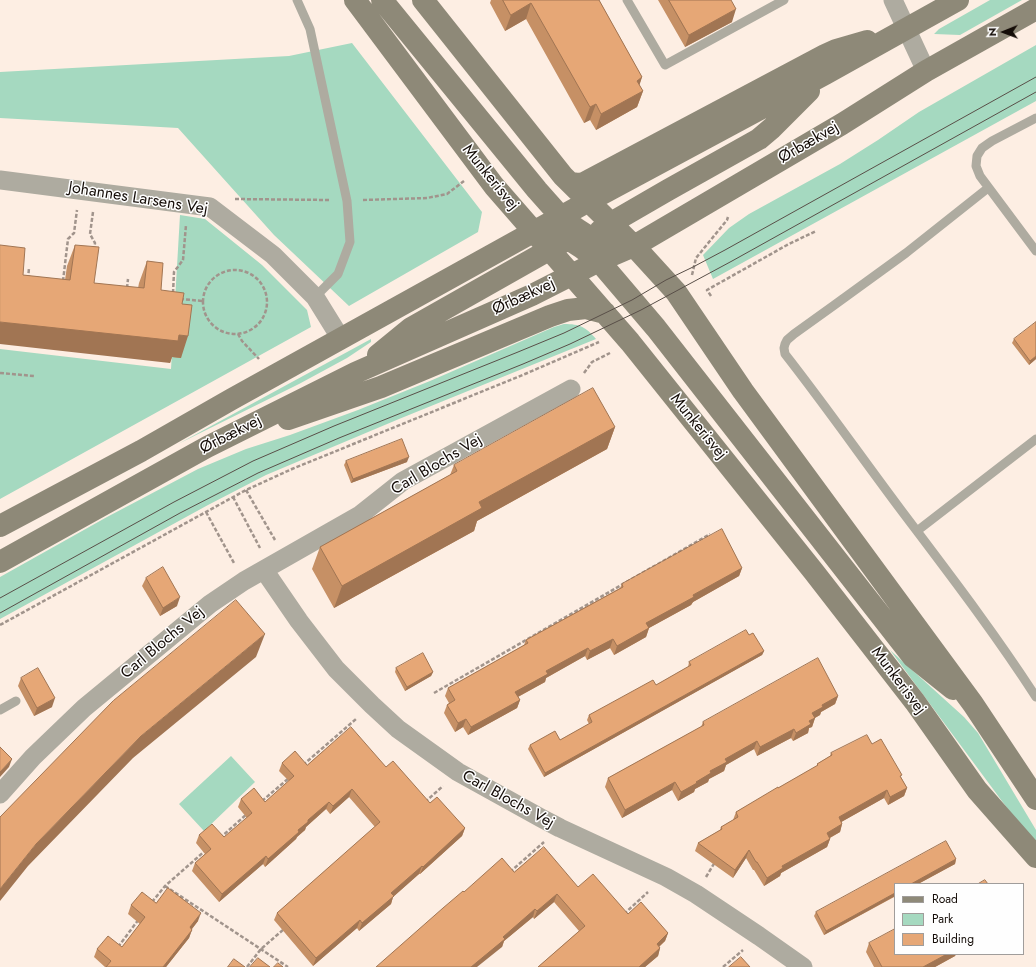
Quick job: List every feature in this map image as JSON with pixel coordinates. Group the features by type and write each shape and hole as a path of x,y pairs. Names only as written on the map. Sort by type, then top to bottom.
{"main road":[{"name":"Munkerisvej","path":"355,0 494,186 534,232 575,240 572,275 626,337 833,596 915,702 978,790 1036,857"},
{"path":"382,0 537,190 575,240 656,328 913,657 973,704"},
{"path":"423,0 563,176 634,246 676,292 743,391 973,704 1036,799"},
{"name":"Ørbækvej","path":"0,562 207,447 355,373 532,295 572,275 575,240 589,201 825,74 958,0"},
{"name":"Ørbækvej","path":"0,526 141,451 534,232 575,240 634,246 842,124 926,71 1036,9"},
{"path":"570,183 584,183 825,55 850,45 906,28"},
{"path":"355,373 411,328 575,240 611,223 759,139 772,128 825,74"},
{"path":"207,447 381,388 550,316 568,310 586,308 606,313"}],"street":[{"path":"893,0 926,71"},
{"name":"Johannes Larsens Vej","path":"0,180 210,207 273,255 315,297 341,339"},
{"name":"Carl Blochs Vej","path":"0,794 33,757 84,708 210,604 244,581 360,515 403,481 571,389"},
{"name":"Carl Blochs Vej","path":"264,570 299,621 336,669 372,705 398,728 458,772 560,828 666,877 696,894 803,967"}],"lane":[{"path":"297,0 310,29 346,200 350,242 338,274 315,297"},
{"path":"627,0 665,65 784,0"},
{"path":"1036,118 992,141 982,148 977,156 976,166 980,176 988,188 1036,251"},
{"path":"988,188 906,253 794,334 787,340 784,348 785,354 987,624 1036,697"},
{"path":"917,531 1036,439"},
{"path":"0,710 16,701"}],"path":[{"path":"682,300 701,291 692,274 696,258 727,220 735,187"},
{"path":"87,191 90,234 95,242 94,256"},
{"path":"63,281 68,239 74,233 87,191"},
{"path":"188,204 183,260 174,272 173,298 203,301"},
{"path":"711,296 707,290 787,245 816,231"},
{"path":"28,281 29,268"},
{"path":"232,270 242,270 252,274 259,280 265,289 267,299 266,309 256,326 238,334 228,333 218,329 210,323 205,314 203,301 208,285 214,277 223,272 232,270"},
{"path":"127,293 128,279"},
{"path":"58,284 63,281 70,282"},
{"path":"238,334 274,376"},
{"path":"571,389 592,362 626,337"},
{"path":"0,625 246,490 292,469 525,374 626,337"},
{"path":"0,373 34,376"},
{"path":"246,490 285,558"},
{"path":"233,497 259,546 264,570"},
{"path":"206,512 244,581"},
{"path":"434,693 710,534"},
{"path":"301,767 372,705"},
{"path":"423,804 458,772"},
{"path":"260,803 289,778"},
{"path":"218,839 254,808"},
{"path":"507,875 560,828"},
{"path":"150,904 165,886 206,850"},
{"path":"696,894 718,857"},
{"path":"620,917 666,877"},
{"path":"165,886 288,967"},
{"path":"117,948 141,917"},
{"path":"247,967 261,949 284,928"}],"green space":[{"path":"990,0 1022,0 960,35 934,34 939,29"},
{"path":"352,43 482,212 478,232 349,306 274,235 178,128 0,118 0,72 289,56"},
{"path":"1036,45 1036,101 713,279 703,255 729,228 749,214 840,164 919,112"},
{"path":"180,215 205,219 262,265 307,310 311,327 0,499 0,349 171,369"},
{"path":"564,324 582,327 596,339 266,475 208,505 0,619 0,577 107,517 198,469 246,449 290,435 358,410"},
{"path":"371,339 371,342 347,358 299,384 178,444"},
{"path":"890,650 964,717 978,733 1036,830 1036,847"},
{"path":"231,756 255,782 204,831 179,804"}],"building":[{"path":"503,0 599,0 642,77 637,81 643,91 601,114 596,104 590,107 531,3 511,15"},
{"path":"669,0 731,0 736,9 689,35"},
{"path":"0,245 25,248 23,275 70,280 75,245 99,247 94,283 144,288 147,261 163,263 161,290 184,293 182,304 192,305 188,336 179,335 178,341 0,322"},
{"path":"1036,322 1036,356 1030,361 1014,339"},
{"path":"593,388 615,427 479,502 482,508 342,586 320,547 457,471 454,465"},
{"path":"402,439 409,457 353,479 346,461"},
{"path":"722,529 742,568 693,595 694,597 646,623 649,628 617,646 613,639 590,651 588,648 546,671 548,674 515,692 520,700 471,727 466,719 458,723 447,705 455,700 448,688 528,643 526,640 623,587 622,584"},
{"path":"163,567 180,597 163,608 146,578"},
{"path":"236,600 265,634 141,736 36,844 0,889 0,817 113,701"},
{"path":"746,630 749,635 753,633 764,651 545,773 530,745 555,731 560,740 592,722 589,715 653,680 656,685 691,665 689,662"},
{"path":"423,653 433,672 407,687 396,668"},
{"path":"818,658 838,696 822,705 823,707 812,713 815,718 809,721 811,724 796,733 794,729 760,747 757,741 725,759 727,762 710,771 711,773 681,792 675,782 625,810 608,778 704,725 703,722"},
{"path":"38,668 55,698 37,708 21,678"},
{"path":"351,727 386,767 393,761 430,803 437,797 465,828 423,867 422,866 391,893 394,896 362,923 360,920 316,958 277,913 380,822 352,789 333,806 329,802 298,830 299,832 268,859 266,856 222,894 195,863 211,849 199,835 212,824 224,837 252,813 241,799 254,788 265,802 294,776 282,763 295,751 307,765"},
{"path":"867,735 872,744 881,739 902,775 900,776 907,788 890,797 887,790 839,817 842,824 827,833 830,839 782,866 783,868 767,878 749,850 735,870 698,843 722,829 721,827 738,817 736,812 818,765 817,764 832,755 831,753"},
{"path":"0,747 12,759 0,772"},
{"path":"946,841 956,859 913,883 894,883 894,894 826,931 816,912"},
{"path":"544,847 578,887 593,874 628,914 641,902 668,933 657,944 660,948 639,967 538,967 585,926 557,894 537,911 535,909 503,937 505,939 471,967 376,967 502,858 514,872"},
{"path":"985,880 987,883 980,883"},
{"path":"168,888 201,913 190,927 192,930 163,967 106,967 111,961 97,949 108,936 122,947 145,917 131,905 142,892 156,903"},
{"path":"894,930 894,955 945,955 923,967 882,967 869,943"},
{"path":"741,957 750,967 729,967"},
{"path":"258,958 270,967 250,967"},
{"path":"234,959 245,967 228,967"},
{"path":"278,963 283,967 274,967"}],"tram line":[{"path":"0,598 174,502 253,461 334,426 564,333 632,300 1036,77"},
{"path":"0,613 180,513 258,473 339,438 570,344 641,310 1036,92"}]}
